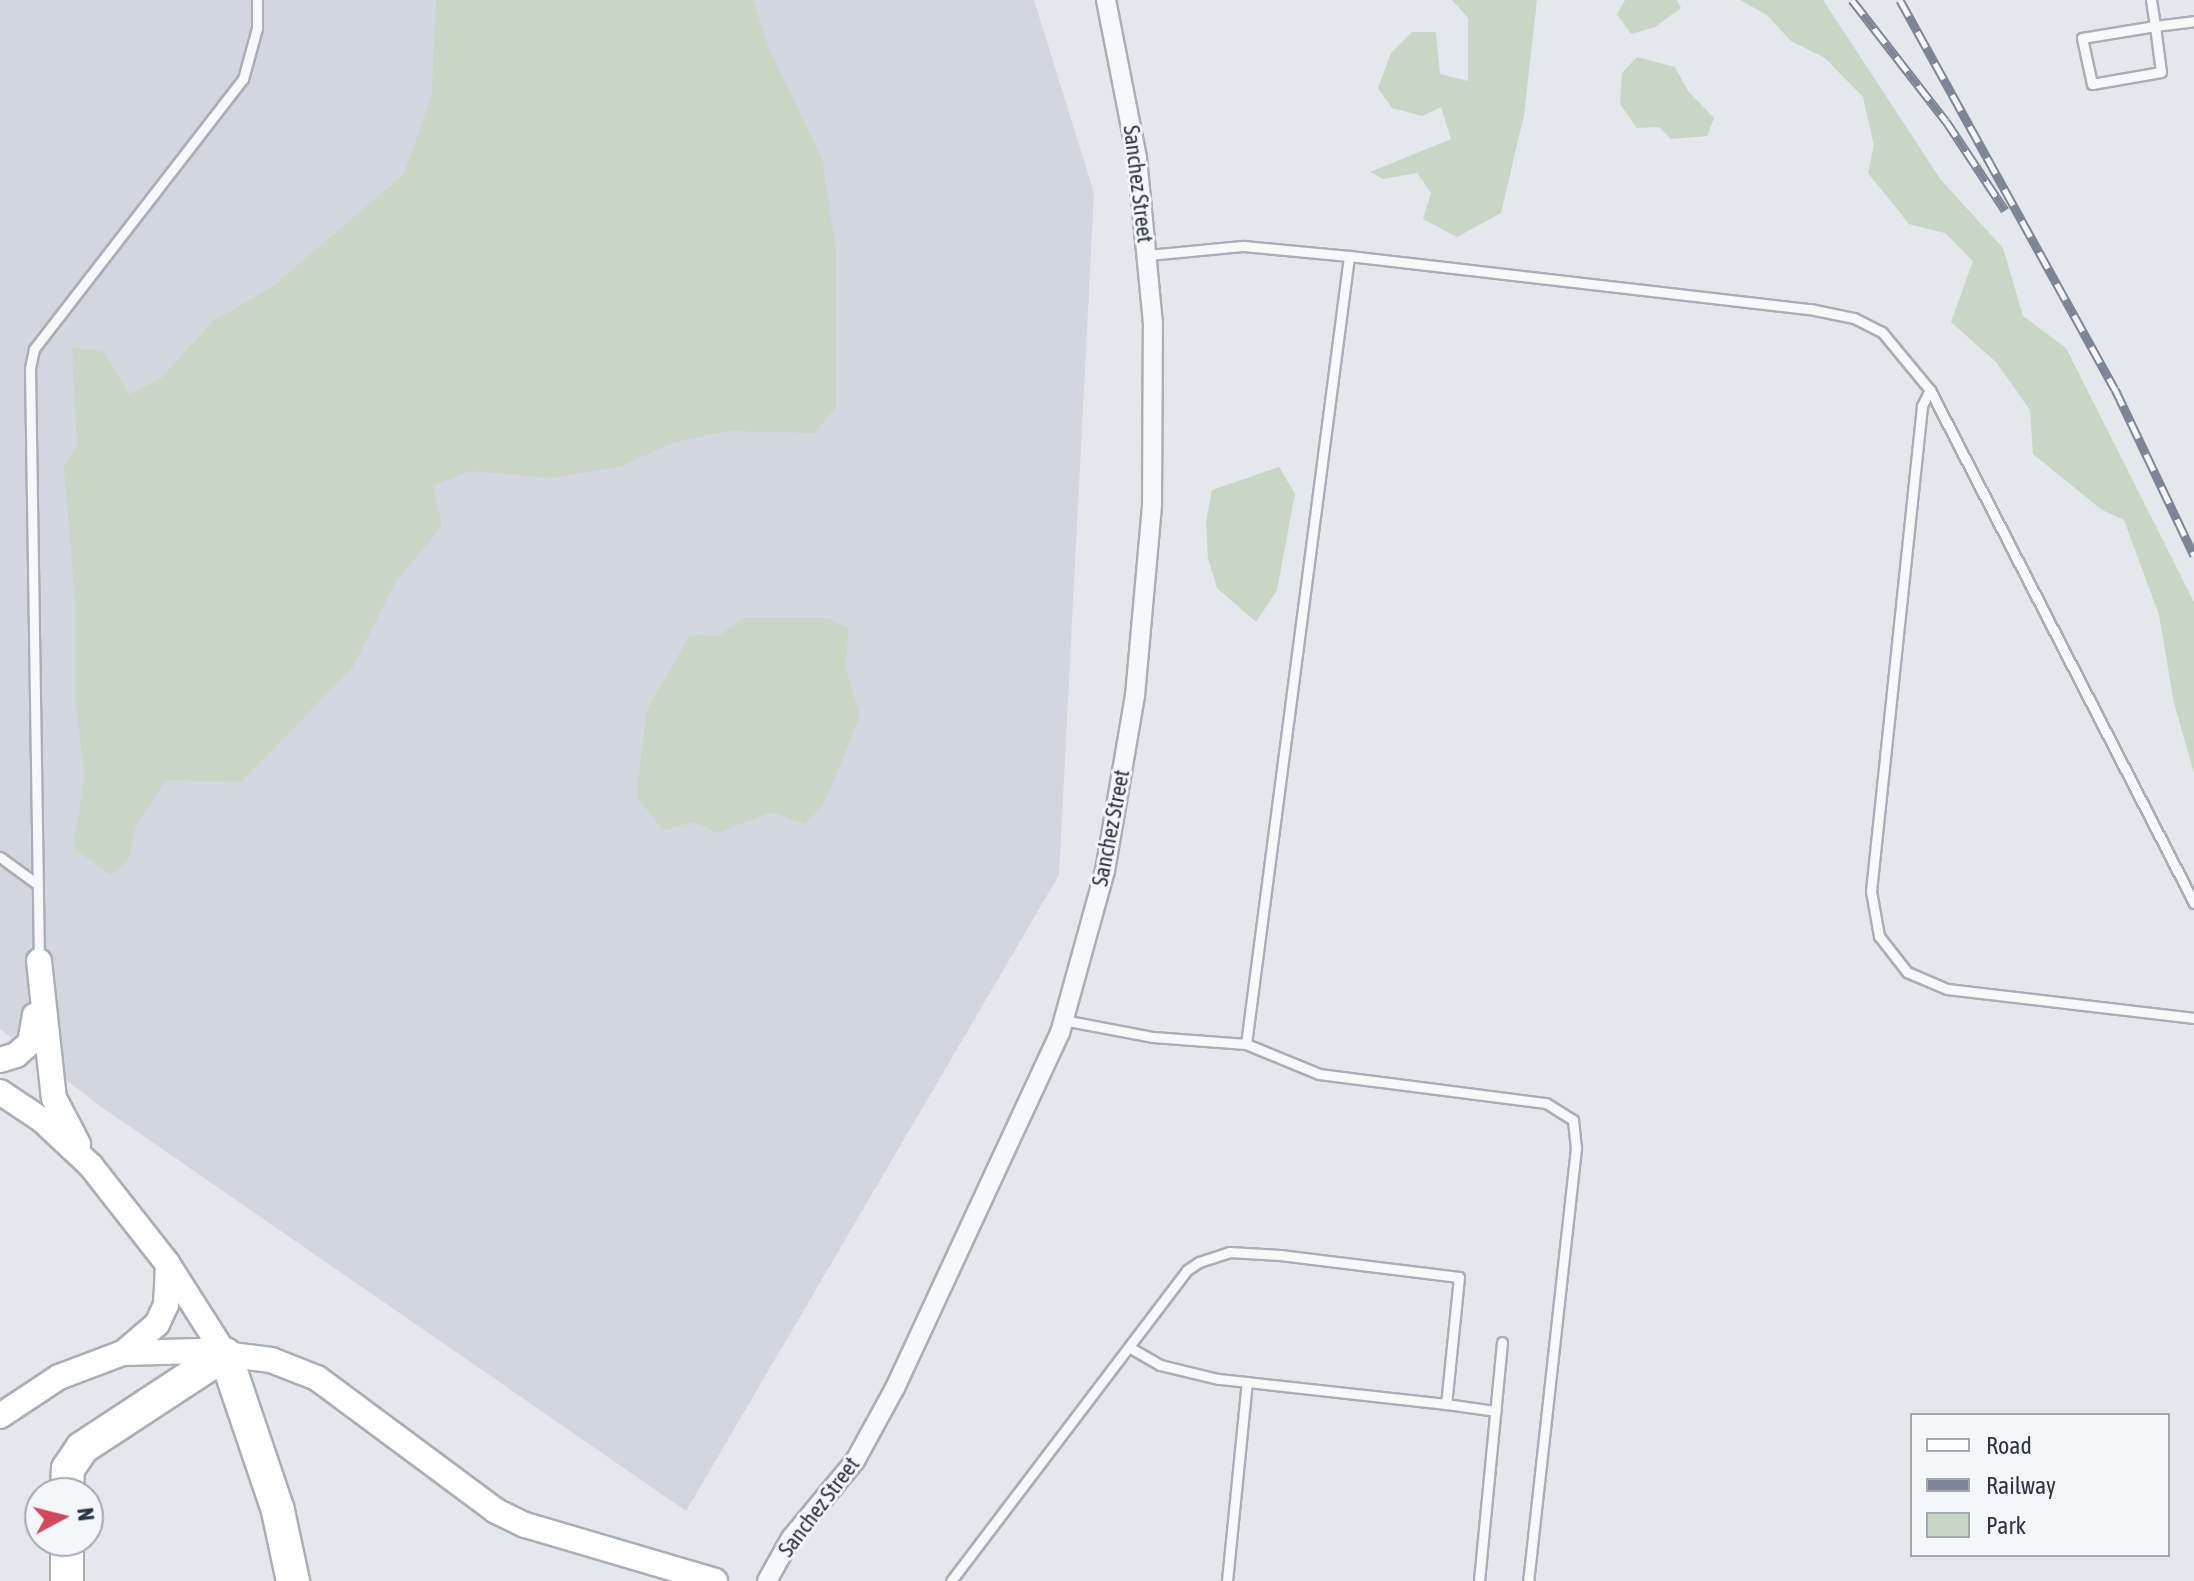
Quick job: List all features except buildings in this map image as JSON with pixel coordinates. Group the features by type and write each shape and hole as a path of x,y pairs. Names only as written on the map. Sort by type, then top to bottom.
{"highway":[{"path":"68,1477 68,1469 82,1448 225,1354 278,1511 293,1581"},
{"path":"67,1557 67,1581"}],"street":[{"name":"Sanchez Street","path":"767,1581 791,1538 855,1461 895,1388 1063,1020 1105,871 1135,696 1152,504 1153,324 1137,158 1106,0"},
{"path":"0,1060 16,1055 30,1043 39,961"},
{"path":"39,961 54,1098 91,1166 167,1263 225,1354"},
{"path":"0,1092 91,1166"},
{"path":"0,1416 59,1377 123,1353 157,1324 166,1305 167,1263"},
{"path":"123,1353 225,1354 271,1360 317,1378 496,1511 525,1525 715,1581"}],"lane":[{"path":"39,961 29,393 34,349 243,79 257,28 257,0"},
{"path":"2151,0 2155,26 2161,72 2092,84 2082,38 2155,26 2194,21"},
{"path":"1147,255 1243,246 1349,256 1854,318 1882,332 1930,390 2194,903"},
{"path":"1246,1044 1349,256"},
{"path":"1930,390 1922,406 1871,891 1879,936 1907,972 1947,989 2194,1018"},
{"path":"0,857 37,884"},
{"path":"1063,1020 1153,1037 1246,1044 1319,1074 1546,1103 1573,1120 1572,1192 1528,1581"},
{"path":"951,1581 1187,1270 1229,1252 1459,1277 1446,1404"},
{"path":"1479,1581 1502,1342"},
{"path":"1130,1348 1184,1373 1496,1411"},
{"path":"1227,1581 1247,1382"}],"shaded area":[{"path":"0,0 1034,0 1094,193 1059,875 686,1511 100,1106 0,1029"}],"green space":[{"path":"436,0 753,0 770,51 822,158 836,249 836,407 814,433 729,431 675,442 621,466 553,478 470,471 433,486 442,526 394,584 352,668 241,782 166,780 136,826 128,861 111,875 73,848 85,777 75,697 75,597 64,466 77,446 72,347 104,352 129,394 160,379 213,321 272,287 404,174 432,94"},
{"path":"1452,0 1537,0 1524,115 1501,213 1457,237 1423,219 1431,193 1417,173 1383,179 1370,172 1451,139 1441,107 1422,116 1392,108 1378,88 1391,53 1412,32 1436,32 1440,74 1468,81 1468,18"},
{"path":"1625,0 1677,0 1681,8 1655,27 1631,34 1617,14"},
{"path":"1740,0 1823,0 1941,180 2003,248 2023,316 2066,348 2194,602 2194,773 2174,703 2159,615 2124,520 2102,510 2033,454 2030,410 1996,362 1951,322 1973,261 1945,233 1909,224 1868,173 1874,145 1863,97 1825,58 1791,41 1767,15"},
{"path":"1637,57 1675,67 1688,91 1714,118 1707,136 1671,139 1659,127 1637,128 1620,104 1622,73"},
{"path":"1279,467 1295,494 1277,590 1256,622 1217,588 1208,558 1206,522 1212,490"},
{"path":"744,618 828,618 849,629 845,667 860,716 823,806 805,824 771,812 717,833 694,822 663,830 636,796 647,710 690,635 718,636"}],"railway":[{"path":"1852,0 1946,121 2005,210"},
{"path":"1900,0 2115,389 2194,555"}]}
